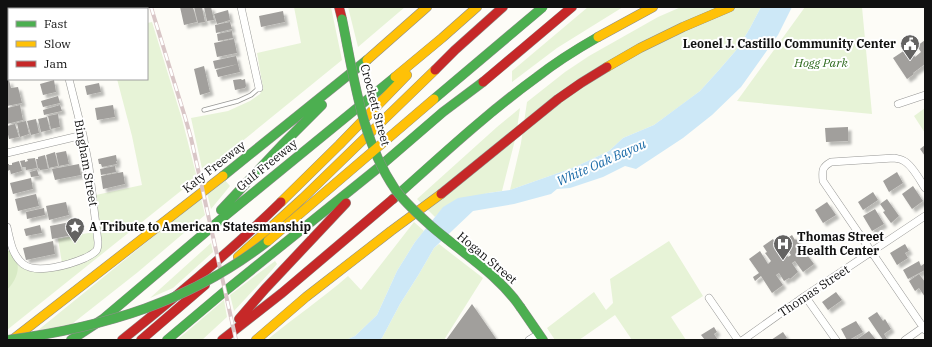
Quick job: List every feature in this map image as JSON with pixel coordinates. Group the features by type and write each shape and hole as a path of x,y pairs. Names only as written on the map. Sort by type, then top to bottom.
{"main road":[{"name":"Crockett Street","path":"339,7 357,91 370,137 388,178 406,201"},
{"name":"Katy Freeway","path":"12,340 225,174 371,57 427,7"},
{"name":"Gulf Freeway","path":"71,340 103,319 220,220 442,38 477,7"},
{"path":"141,340 233,261 303,198 455,50 503,7"},
{"path":"8,340 67,331 126,316 156,306 187,292 245,258 270,239 543,7"},
{"path":"167,340 378,168 443,112 478,86 572,7"},
{"path":"221,340 282,293 356,231 498,107 548,68 587,43 653,7"},
{"path":"256,340 306,297 430,203 558,99 605,68 640,48 683,27 730,7"},
{"path":"122,340 185,289 292,193 380,104 442,38"},
{"path":"171,261 283,144 371,57"},
{"path":"221,340 265,289 378,168"},
{"name":"Hogan Street","path":"406,201 420,216 448,241 486,269 510,292 541,337"}],"street":[{"path":"241,7 259,88"},
{"name":"Bingham Street","path":"7,227 14,252 18,259 24,265 32,268 54,267 78,261 94,252 97,248 98,242 89,167 69,80"},
{"path":"898,104 925,95"},
{"path":"7,153 82,135"},
{"path":"905,340 924,328 823,181 822,172 825,165 832,162 894,158 905,161 925,188"},
{"name":"Thomas Street","path":"743,340 925,216"},
{"path":"806,296 836,340"},
{"path":"709,298 738,340"},
{"path":"529,340 541,337"}],"lane":[{"path":"204,110 238,101 251,95 259,88"}],"green space":[{"path":"294,7 331,7 342,60 203,173 191,118 228,111 250,101 260,94 263,88 257,53 301,43"},
{"path":"348,7 405,7 358,47"},
{"path":"588,7 623,7 557,48 512,82 512,71"},
{"path":"681,7 761,7 738,48 700,91 654,125 623,138 609,151 575,167 510,190 521,143 527,102 565,72 589,56 658,17"},
{"name":"Hogg Park","path":"805,7 862,7 872,114 737,101"},
{"path":"152,22 182,119 197,178 7,330 7,290 15,278 17,264 30,271 39,272 69,267 87,261 95,255 96,195 142,185 132,136 117,80 148,80 148,23"},
{"path":"520,108 516,136 502,191 488,193 444,207 435,217 417,199"},
{"path":"925,108 925,133 914,116"},
{"path":"224,179 230,186 211,209 207,193"},
{"path":"201,198 205,215 138,272 72,324 37,331"},
{"path":"414,222 424,231 415,242 397,271 377,315 355,336 346,340 267,340 348,276 361,290"},
{"path":"93,232 95,245 91,252 82,257 62,263 58,239"},
{"path":"669,241 703,296 671,317 686,340 632,340 615,315 579,340 555,340 547,328 594,292 606,310 613,303 610,279"},
{"path":"211,243 213,252 173,288 150,298"},
{"path":"439,244 483,278 444,340 380,340 434,248"},
{"path":"10,250 17,262 18,270 14,281 7,290 7,251"},
{"path":"275,261 277,264 234,311 230,295"},
{"path":"224,300 227,317 202,340 177,340"}],"water":[{"name":"White Oak Bayou","path":"761,7 792,7 778,35 741,87 712,115 683,138 636,169 625,166 603,177 570,188 557,189 551,194 514,204 473,211 434,248 400,304 382,338 380,340 346,340 355,336 377,315 397,271 415,242 443,207 458,198 510,190 575,167 609,151 623,138 654,125 700,91 738,48"}],"building":[{"path":"8,7 22,7 22,8"},
{"path":"27,7 41,7 41,8"},
{"path":"180,7 193,7 197,22 184,25"},
{"path":"194,7 202,7 205,22 198,23"},
{"path":"204,7 211,7 214,20 207,21"},
{"path":"228,10 230,20 217,24 214,14"},
{"path":"283,11 285,22 261,27 259,16"},
{"path":"230,22 232,29 216,33 215,25"},
{"path":"232,31 233,38 218,41 217,34"},
{"path":"234,39 237,53 217,57 214,43"},
{"name":"Leonel J. Castillo Community Center","path":"925,40 925,64 907,79 893,58 908,48 915,57 921,52 917,46"},
{"path":"236,56 238,64 215,69 213,61"},
{"path":"238,64 240,72 218,77 216,70"},
{"path":"204,66 210,92 200,95 194,69"},
{"path":"245,79 245,88 235,90 233,80"},
{"path":"9,80 11,88 18,87 22,103 7,106 7,81"},
{"path":"54,80 56,92 43,95 40,84"},
{"path":"99,83 101,92 87,95 85,86"},
{"path":"58,96 60,103 43,107 41,101"},
{"path":"20,105 23,120 7,124 7,108"},
{"path":"60,105 62,111 44,115 43,110"},
{"path":"113,105 115,117 97,120 95,108"},
{"path":"58,114 60,127 51,129 48,116"},
{"path":"47,117 50,130 41,132 38,119"},
{"path":"36,119 39,133 31,135 27,121"},
{"path":"26,121 29,134 20,137 17,123"},
{"path":"15,124 19,137 9,139 7,126"},
{"path":"848,127 848,141 826,142 825,128"},
{"path":"925,145 925,156 920,149"},
{"path":"66,151 69,164 59,166 56,153"},
{"path":"55,152 58,166 49,168 46,155"},
{"path":"45,155 48,169 40,170 36,159"},
{"path":"116,155 117,164 102,167 101,164 99,164 98,159"},
{"path":"35,158 37,168 26,170 26,167 22,167 20,161 25,160 25,162 28,161 27,159"},
{"path":"19,161 22,171 11,174 10,170 7,171 7,164 12,165 12,163"},
{"path":"79,164 81,175 55,180 52,169"},
{"path":"115,166 116,172 101,175 100,169"},
{"path":"37,170 39,176 31,177 30,172"},
{"path":"123,172 125,184 103,189 101,176"},
{"path":"897,172 903,183 889,192 883,181"},
{"path":"31,178 33,189 13,194 10,183"},
{"path":"913,186 923,201 912,209 902,194"},
{"path":"873,192 878,200 863,210 858,202"},
{"path":"36,194 39,206 18,211 15,199"},
{"path":"887,199 899,216 891,223 883,212 885,211 880,204"},
{"path":"66,202 69,215 49,220 46,206"},
{"path":"827,202 836,215 823,223 815,210"},
{"path":"44,208 45,215 27,219 26,212"},
{"path":"875,209 884,224 872,231 863,216"},
{"path":"70,222 73,235 52,239 50,226"},
{"path":"40,225 42,233 26,236 24,229"},
{"path":"792,235 803,249 807,246 809,249 805,252 814,264 803,272 795,261 792,263 798,272 790,279 789,278 784,281 779,273 776,275 783,285 772,293 761,276 755,281 753,277 759,273 749,259 760,251 768,264 771,261 765,253 767,252 763,246 773,239 788,257 791,255 782,242"},
{"path":"53,241 55,254 26,260 23,248"},
{"path":"905,244 909,251 905,253 908,258 897,265 890,253"},
{"path":"919,261 921,266 925,263 925,270 908,279 903,270"},
{"path":"919,274 925,282 925,297 919,288 915,291 909,281"},
{"path":"836,292 842,300 828,310 822,302"},
{"path":"472,304 497,340 446,340"},
{"path":"877,312 883,321 885,319 891,329 884,334 887,339 886,340 883,340 868,318"},
{"path":"856,321 863,332 847,340 841,329"},
{"path":"714,327 717,332 714,334 718,340 705,340 701,335"},
{"path":"869,331 876,340 856,340"},
{"path":"783,332 787,338 784,340 771,340"}],"railway":[{"path":"151,7 191,138 236,340"}],"traffic: fast":[{"path":"434,99 543,7"},
{"path":"342,19 360,107 366,129 383,170 395,189 408,204 431,226 491,274 521,308"},
{"path":"393,199 464,136 518,91 544,71 598,37"},
{"path":"223,176 367,60"},
{"path":"71,340 103,319 220,220 395,77"},
{"path":"167,340 378,168 443,112 483,82"},
{"path":"221,210 322,105"},
{"path":"8,340 79,328 112,319 177,296 238,262 268,241"},
{"path":"521,308 543,340"}],"traffic: slow":[{"path":"367,60 427,7"},
{"path":"395,77 477,7"},
{"path":"598,37 653,7"},
{"path":"607,67 640,48 683,27 730,7"},
{"path":"238,257 303,198 435,70"},
{"path":"281,202 407,75"},
{"path":"268,241 434,99"},
{"path":"12,340 223,176"},
{"path":"256,340 306,297 441,194"}],"traffic: jam":[{"path":"339,7 342,19"},
{"path":"435,70 503,7"},
{"path":"483,82 572,7"},
{"path":"441,194 558,99 607,67"},
{"path":"222,340 282,293 393,199"},
{"path":"122,340 203,273 281,202"},
{"path":"239,319 265,289 346,203"},
{"path":"141,340 205,285"}],"place":[{"name":"Leonel J. Castillo Community Center","path":"910,61"},
{"name":"A Tribute to American Statesmanship","path":"75,244"},
{"name":"Thomas Street Health Center","path":"783,261"}]}
